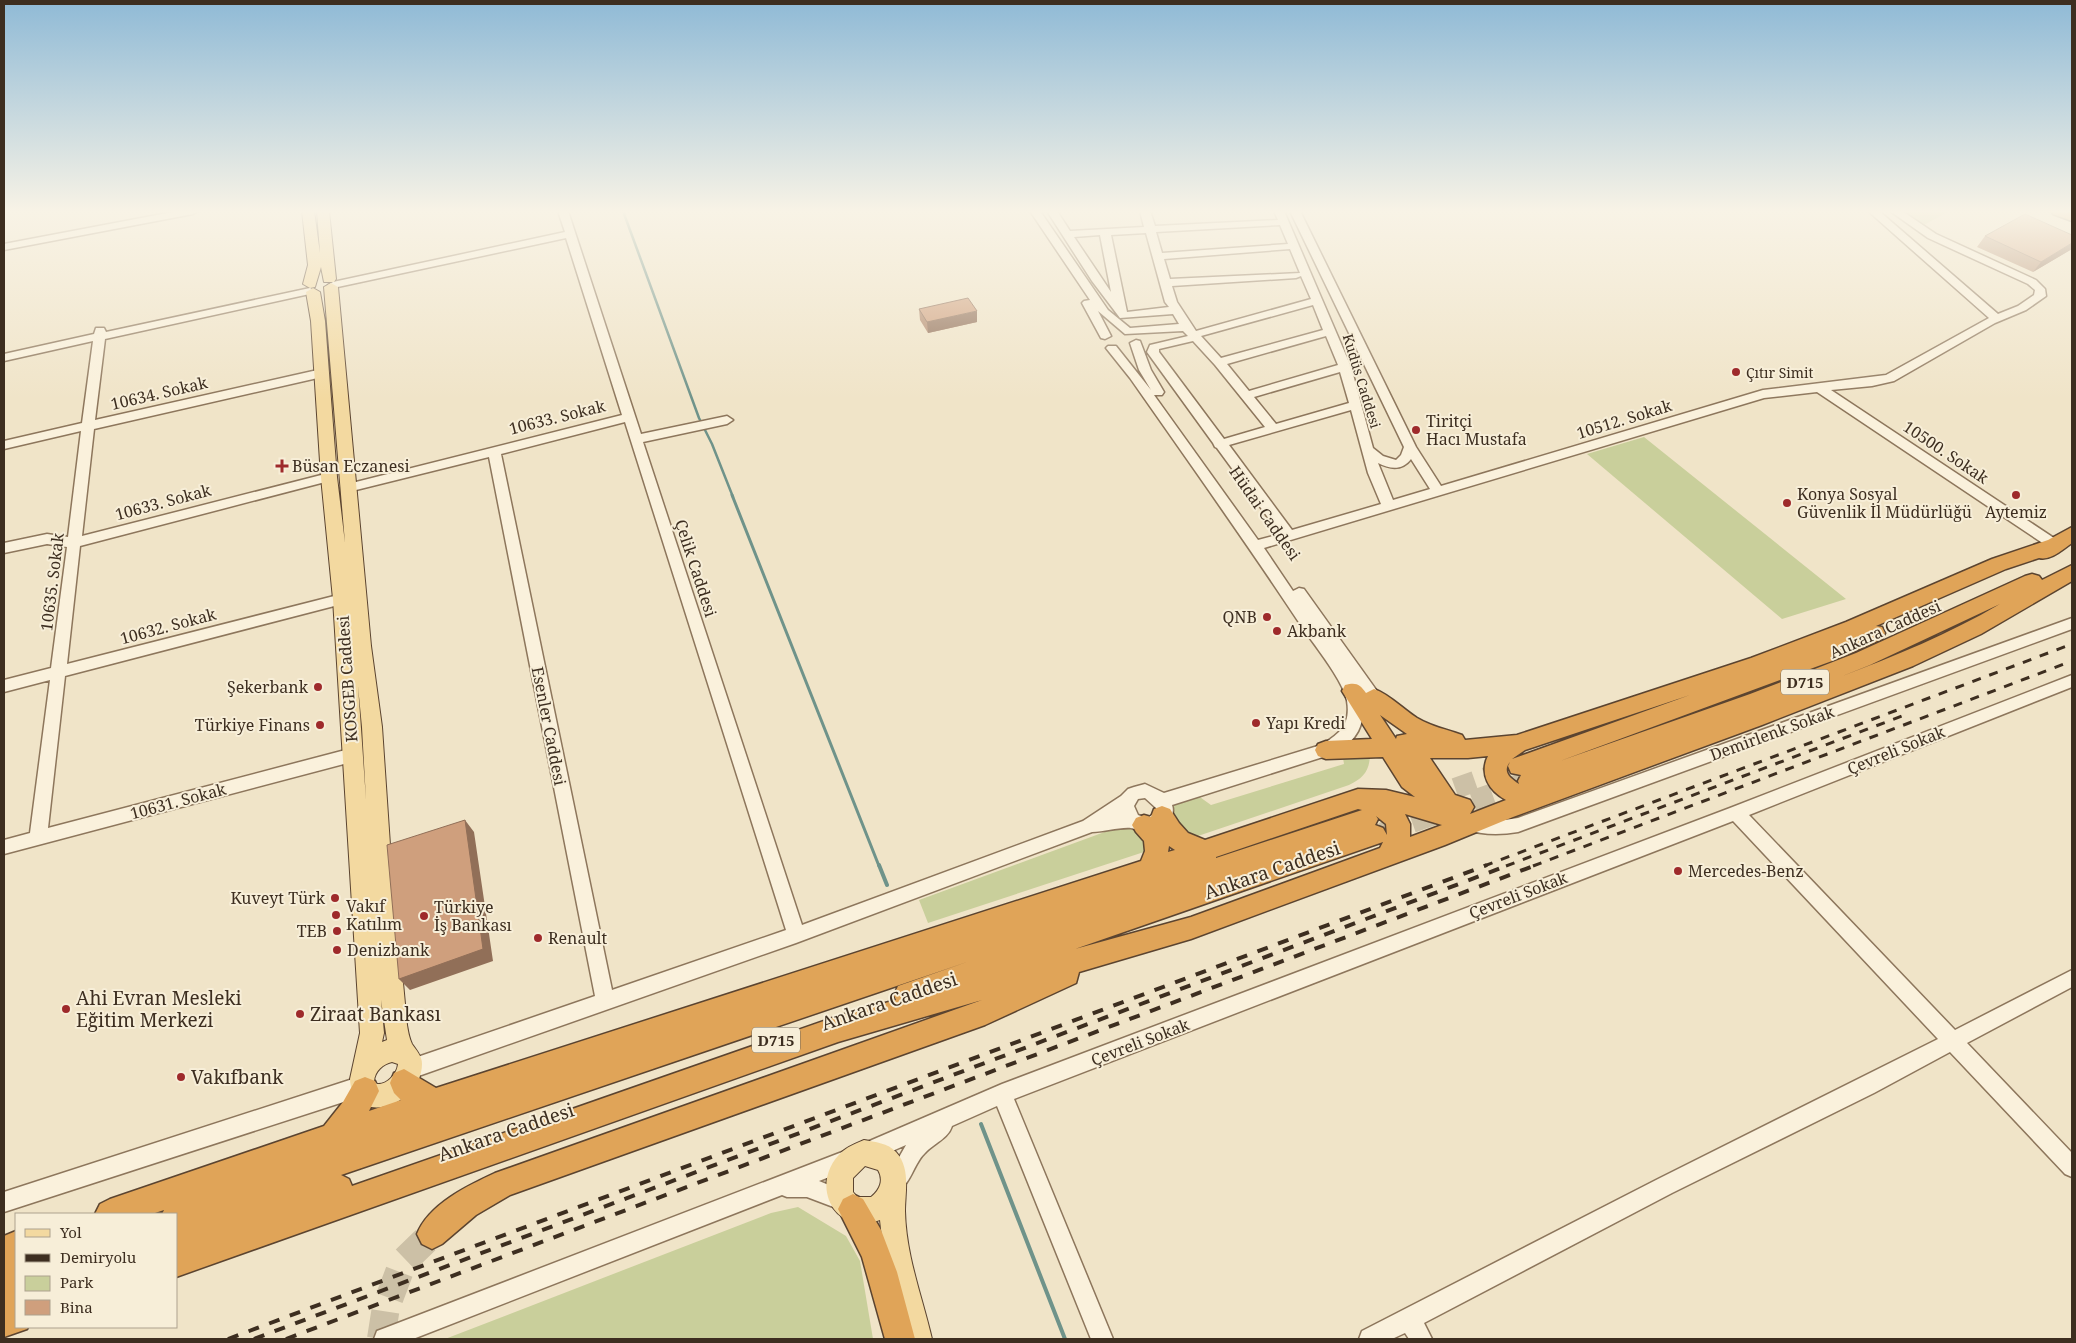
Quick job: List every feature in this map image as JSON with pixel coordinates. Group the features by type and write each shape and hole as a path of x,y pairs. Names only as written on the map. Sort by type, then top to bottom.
{"highway":[{"path":"1363,695 1414,727 1429,735 1448,741 1481,742 1554,732 1758,664 1853,627 1999,564 2064,539"},
{"name":"Ankara Caddesi","path":"1526,772 1825,655 1999,579 2064,539"},
{"name":"Ankara Caddesi","path":"1526,772 1758,700 1863,659 2072,562"},
{"path":"1326,750 1474,749 1526,772 1754,720 1906,660 1974,628 2072,572"},
{"path":"1363,695 1400,749 1414,784 1456,815"},
{"path":"1369,828 1358,800 1377,798 1456,815 1502,811 1554,732"},
{"path":"113,1213 436,1102 1207,851 1369,828 1437,838 1456,815"},
{"path":"1151,816 1183,844 1207,851"},
{"path":"1149,870 1156,857 1158,845 1151,816"},
{"path":"178,1261 838,1029 1191,928 1369,828"},
{"name":"Ankara Caddesi","path":"178,1216 829,996 1369,828"},
{"name":"Ankara Caddesi","path":"178,1244 1369,828"},
{"path":"829,996 1005,918"},
{"path":"432,1234 464,1204 505,1183 985,1012 1128,946"},
{"path":"406,1068 412,1091 436,1102"},
{"path":"333,1137 353,1112 364,1081"},
{"path":"848,1205 868,1232 878,1255 900,1339"}],"main road":[{"name":"KOSGEB Caddesi","path":"313,274 310,289 318,321 329,477 342,599 372,1033 364,1081"},
{"name":"KOSGEB Caddesi","path":"330,274 362,646 372,727 379,845 395,1025 406,1068"},
{"path":"310,289 325,291 331,284"},
{"path":"392,1050 406,1068 391,1093 383,1096 370,1095 364,1081 378,1055 384,1052 392,1050"},
{"path":"894,1186 889,1197 879,1207 866,1211 848,1205 839,1189 840,1177 845,1165 860,1155 878,1154 888,1162 894,1174 894,1186 892,1221 894,1248 918,1339"}],"street":[{"path":"331,284 380,274"},
{"name":"Çelik Caddesi","path":"583,274 796,935"},
{"path":"1069,274 1087,300 1105,336 1116,331 1132,337 1192,333"},
{"name":"Hüdai Caddesi","path":"1078,274 1104,312 1132,337 1149,379 1363,695"},
{"path":"1092,274 1124,316 1176,310"},
{"path":"1113,274 1121,313"},
{"path":"1164,274 1171,302 1192,333 1219,362 1274,429"},
{"name":"Kudüs Caddesi","path":"1304,274 1331,331 1345,367 1374,473 1389,506"},
{"name":"Kudüs Caddesi","path":"1325,274 1410,448 1438,491"},
{"path":"1945,274 1997,319"},
{"name":"10512. Sokak","path":"1260,544 1764,394 1872,382 1890,378 2038,298 2042,292 2040,289 2032,282 2014,274"},
{"path":"1166,283 1296,275"},
{"path":"4,351 310,289"},
{"path":"1288,536 1153,352 1154,347 1192,333 1317,301"},
{"path":"1219,362 1331,331"},
{"path":"4,357 100,333"},
{"name":"10635. Sokak","path":"38,838 100,333"},
{"name":"Hüdai Caddesi","path":"1105,336 1105,343 1112,348 1134,375 1260,544 1363,695"},
{"path":"1112,348 1127,350 1132,337"},
{"path":"1247,395 1345,367"},
{"name":"10634. Sokak","path":"4,445 322,373"},
{"name":"10500. Sokak","path":"1818,387 2064,539"},
{"path":"1219,444 1355,405"},
{"name":"10633. Sokak","path":"348,488 629,417"},
{"path":"636,439 727,420"},
{"path":"1367,448 1376,457 1389,464 1401,463 1408,456 1410,448"},
{"name":"Esenler Caddesi","path":"494,451 605,1001"},
{"name":"10633. Sokak","path":"4,548 47,539 74,543 329,477"},
{"name":"10632. Sokak","path":"4,686 342,599"},
{"name":"Demirlenk Sokak","path":"1456,815 1498,828 1518,825 2072,623"},
{"name":"Çevreli Sokak","path":"963,1110 1736,813 2072,681"},
{"path":"406,1068 796,935 1089,826 1151,816 1326,750 1344,739 1354,726 1363,695"},
{"name":"10631. Sokak","path":"4,847 352,755"},
{"path":"1089,826 1134,794 1145,791 1154,794 1151,816"},
{"path":"1126,801 1127,814 1151,816"},
{"path":"1736,813 2072,1167"},
{"path":"1370,1339 1665,1186 1953,1041 2072,978"},
{"path":"4,1202 364,1081"},
{"path":"1002,1094 1102,1339"},
{"path":"385,1339 860,1155 963,1110"},
{"path":"894,1186 917,1146 963,1110"},
{"path":"773,1188 807,1187 848,1205"},
{"path":"1410,1319 1421,1339"}],"green space":[{"path":"1644,437 1846,599 1782,619 1587,454"},
{"path":"1342,752 1370,753 1369,764 1365,773 1349,785 1189,839 1174,822 1171,802 1197,795 1211,805 1344,764"},
{"path":"1123,827 1140,834 1147,851 928,923 919,900 1110,830"},
{"path":"798,1207 846,1236 860,1261 873,1339 445,1339 771,1213"}],"building":[{"path":"968,298 977,311 927,322 919,309"},
{"path":"465,820 483,949 399,979 387,845"}],"waterway":[{"path":"646,274 699,418 712,444 733,497"},
{"path":"732,495 879,866"},
{"path":"879,865 887,885"},
{"path":"981,1124 1065,1339"}],"tunnel":[{"path":"1425,799 1519,766"},
{"path":"1382,833 1523,783"},
{"path":"381,1339 386,1307 403,1262 432,1234"}],"railway":[{"path":"1484,866 2072,644"},
{"path":"1533,866 2072,661"},
{"path":"1506,866 1902,716"},
{"path":"228,1339 1487,865"},
{"path":"254,1339 1509,865"},
{"path":"286,1339 1536,865"}],"place":[{"name":"Çıtır Simit","path":"1736,372"},
{"name":"Tiritçi Hacı Mustafa","path":"1416,430"},
{"name":"Büsan Eczanesi","path":"282,466"},
{"name":"Aytemiz","path":"2016,495"},
{"name":"Konya Sosyal Güvenlik İl Müdürlüğü","path":"1787,503"},
{"name":"QNB","path":"1267,617"},
{"name":"Akbank","path":"1277,631"},
{"name":"Şekerbank","path":"318,687"},
{"name":"Yapı Kredi","path":"1256,723"},
{"name":"Türkiye Finans","path":"320,725"},
{"name":"Mercedes-Benz","path":"1678,871"},
{"name":"Kuveyt Türk","path":"335,898"},
{"name":"Vakıf Katılım","path":"336,915"},
{"name":"Türkiye İş Bankası","path":"424,916"},
{"name":"TEB","path":"337,931"},
{"name":"Renault","path":"538,938"},
{"name":"Denizbank","path":"337,950"},
{"name":"Ahi Evran Mesleki Eğitim Merkezi","path":"66,1009"},
{"name":"Ziraat Bankası","path":"300,1014"},
{"name":"Vakıfbank","path":"181,1077"}]}
